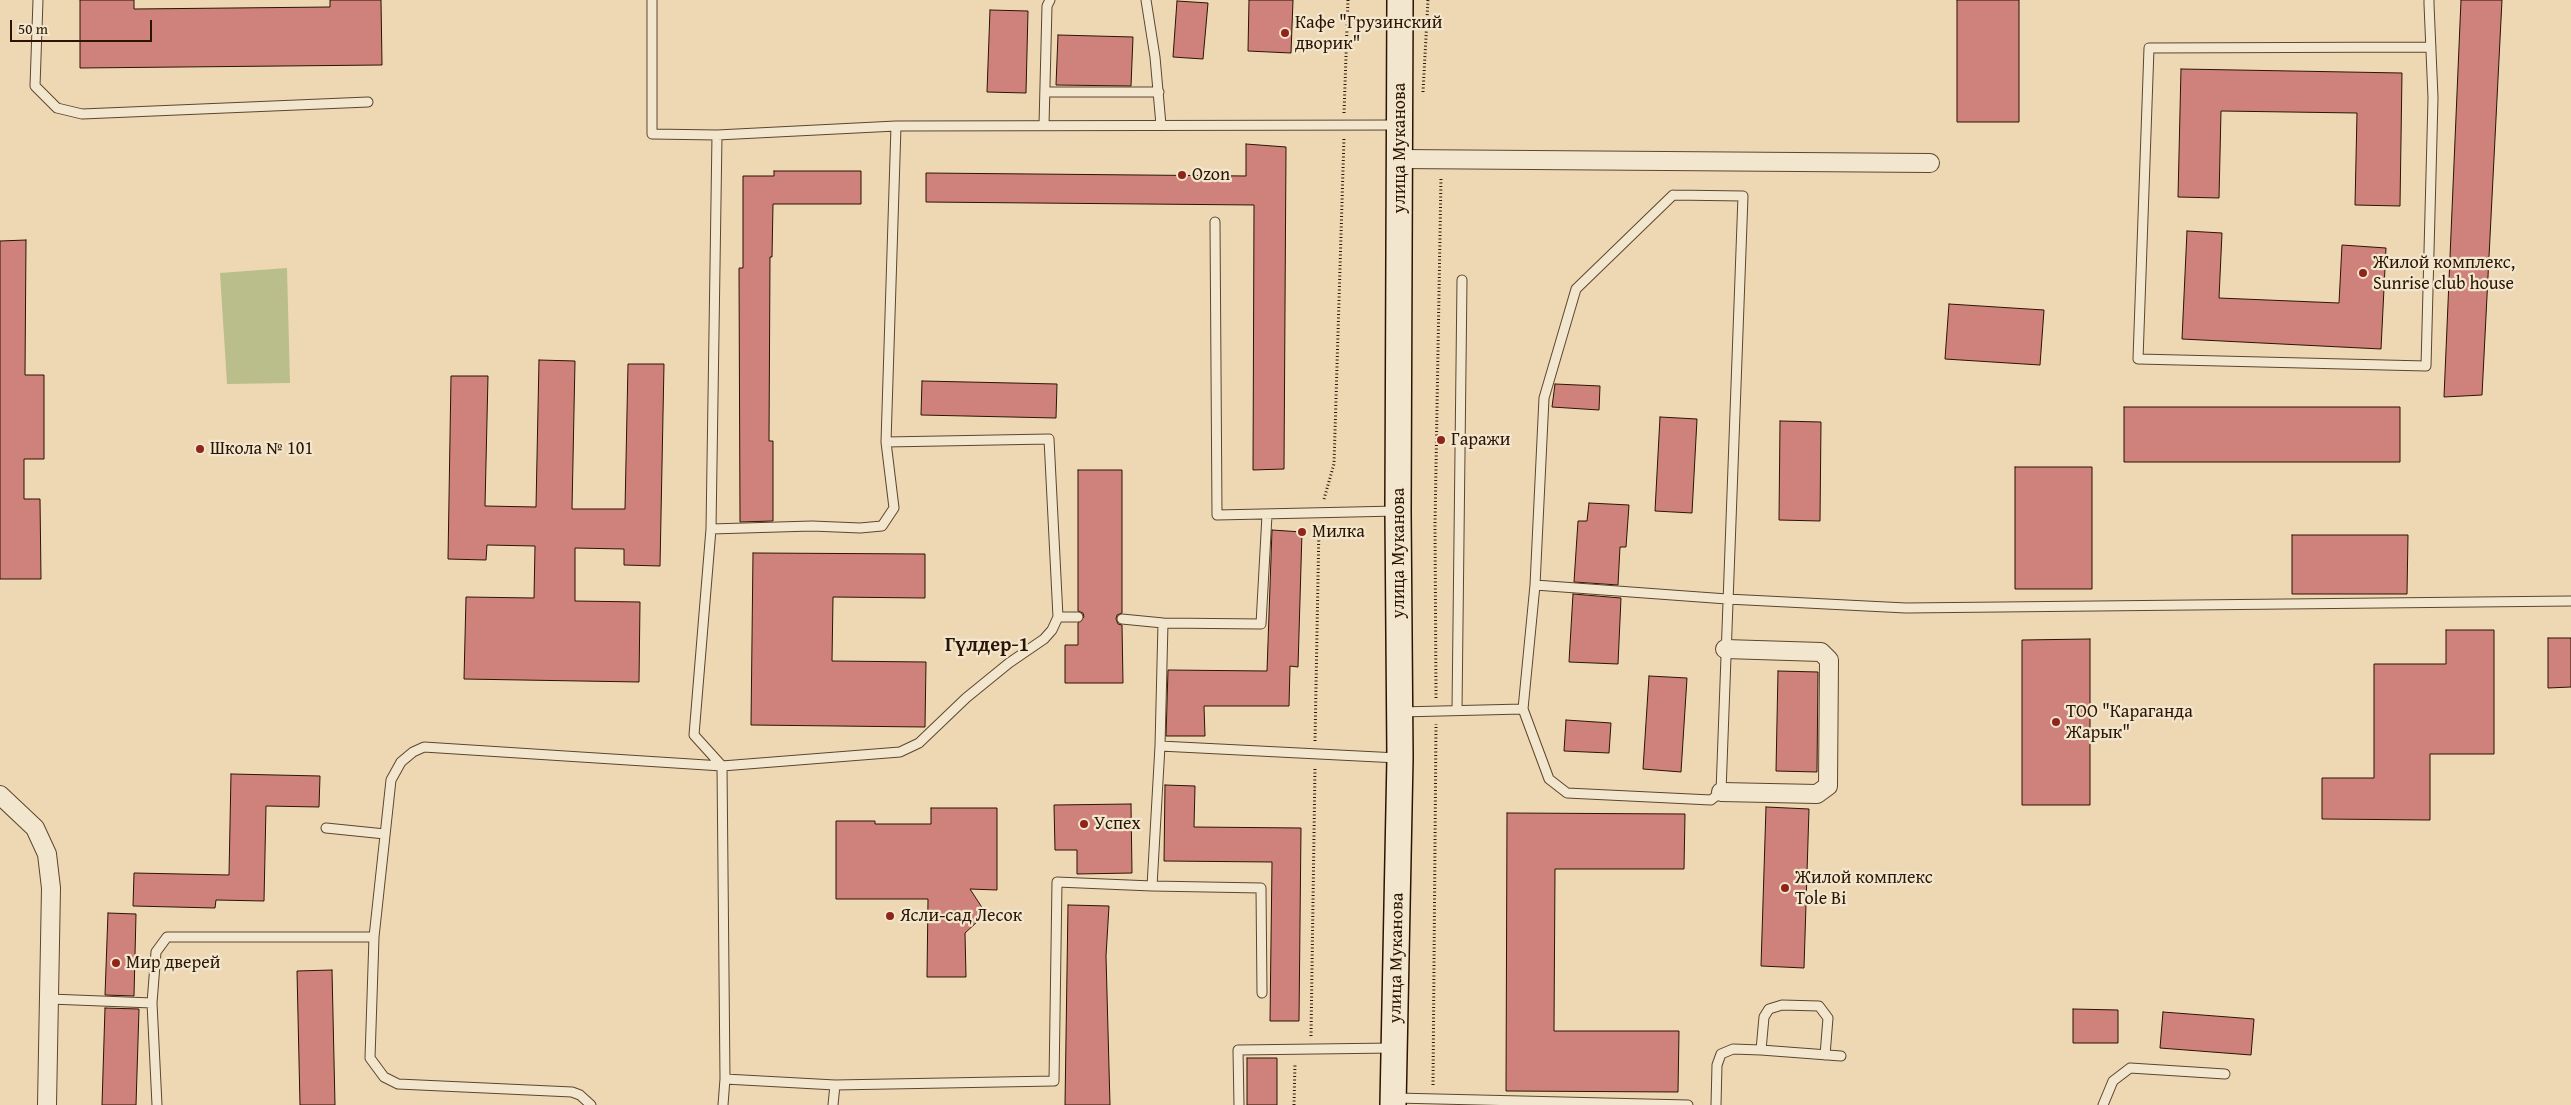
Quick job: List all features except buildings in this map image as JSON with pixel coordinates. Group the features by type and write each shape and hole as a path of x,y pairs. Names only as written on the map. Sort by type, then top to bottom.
{"main road":[{"name":"улица Муканова","path":"1393,1101 1396,1048 1400,758 1398,511 1400,0"}],"street":[{"path":"1400,159 1930,164"},
{"path":"1721,792 1817,794 1828,786 1830,660 1821,652 1725,649"},
{"path":"0,795 35,828 48,854 51,888 47,1105"}],"lane":[{"path":"38,0 35,86 57,108 82,114 368,102"},
{"path":"652,0 652,134 717,135 896,126 1400,125"},
{"path":"1044,125 1047,6 1050,0"},
{"path":"1146,0 1162,125"},
{"path":"2429,0 2431,47 2433,98 2426,366 2138,359 2149,48 2431,47"},
{"path":"1045,92 1159,92"},
{"path":"711,529 812,526 860,528 882,526 894,508 886,442 896,126"},
{"path":"717,135 711,529 694,734 722,766 725,1079 723,1105"},
{"path":"1673,195 1743,196 1721,792 1711,800 1567,793 1549,779 1523,709 1535,585 1544,398 1576,289 1673,195"},
{"path":"1215,222 1217,514 1267,515 1398,511"},
{"path":"1457,710 1462,280"},
{"path":"590,1105 580,1095 572,1092 398,1084 384,1077 370,1058 374,937 391,780 401,762 413,752 424,747 722,766 900,752 920,743 966,698 1009,663 1044,639 1052,630 1058,617 1049,439 886,442"},
{"path":"1122,619 1163,623 1261,624 1267,515"},
{"path":"1535,585 1728,599 1906,608 2571,601"},
{"path":"1058,617 1078,618"},
{"path":"1152,886 1160,746 1163,623"},
{"path":"1400,712 1523,709"},
{"path":"1160,746 1400,758"},
{"path":"326,828 385,834"},
{"path":"725,1079 835,1085 1054,1081 1057,882 1260,888 1262,993"},
{"path":"156,1105 152,1003 156,952 168,937 374,937"},
{"path":"50,999 152,1003"},
{"path":"1761,1050 1764,1017 1769,1008 1782,1005 1819,1006 1828,1018 1825,1055"},
{"path":"1238,1105 1238,1050 1396,1048"},
{"path":"1716,1105 1717,1065 1721,1054 1733,1049 1841,1056"},
{"path":"2102,1105 2113,1081 2130,1068 2225,1074"},
{"path":"833,1105 835,1085"},
{"path":"1393,1101 1433,1099 1517,1103 1688,1105"}],"path":[{"path":"1423,99 1428,0"},
{"path":"1433,1099 1436,710 1435,525 1442,158"},
{"path":"1318,535 1365,531"},
{"path":"1294,1105 1295,1049"}],"green space":[{"path":"287,268 290,383 227,384 220,273"}],"place":[{"name":"Кафе \"Грузинский дворик\"","path":"1285,33"},
{"name":"Ozon","path":"1182,175"},
{"name":"Жилой комплекс, Sunrise club house","path":"2363,273"},
{"name":"Гаражи","path":"1441,440"},
{"name":"Школа № 101","path":"200,449"},
{"name":"Милка","path":"1302,532"},
{"name":"ТОО \"Караганда Жарык\"","path":"2056,722"},
{"name":"Успех","path":"1084,824"},
{"name":"Жилой комплекс Tole Bi","path":"1785,888"},
{"name":"Ясли-сад Лесок","path":"890,916"},
{"name":"Мир дверей","path":"116,963"}],"district":[{"name":"Гүлдер-1","path":"987,646"}]}
